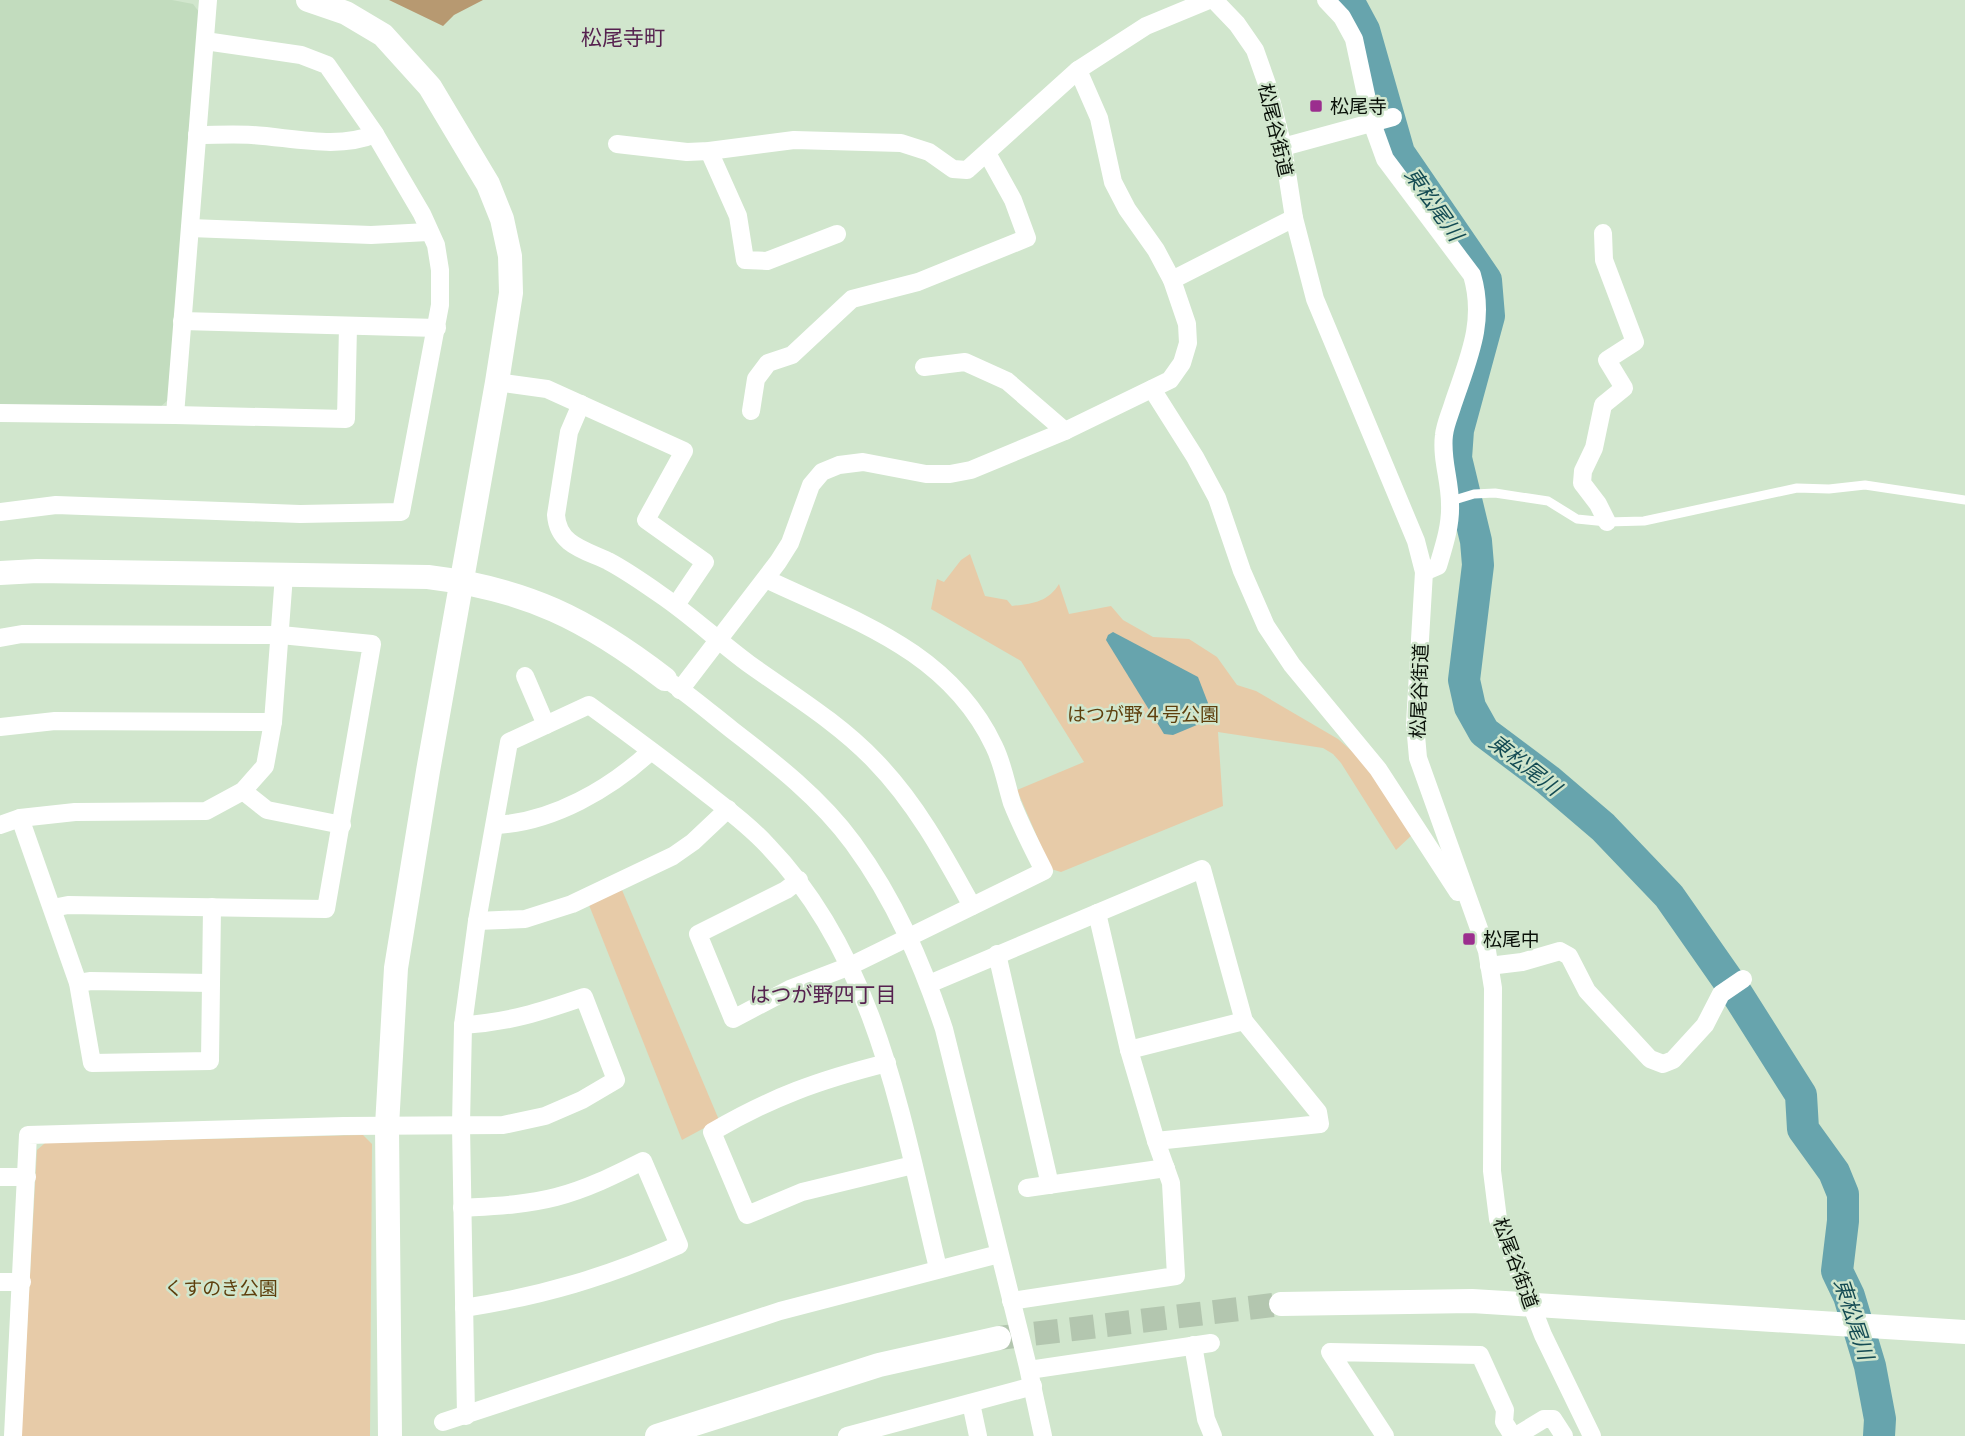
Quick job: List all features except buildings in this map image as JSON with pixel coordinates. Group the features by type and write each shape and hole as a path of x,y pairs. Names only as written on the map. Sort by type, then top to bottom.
{"street":[{"path":"175,415 208,0"},
{"path":"308,0 346,13 383,35 430,86 488,184 502,219 510,257 511,293 497,382 396,968 387,1126 390,1436"},
{"path":"617,144 687,152 794,140 901,143 929,152 953,169 967,170 1078,70 1146,26 1211,0"},
{"name":"松尾谷街道","path":"1211,0 1237,24 1255,50 1283,147 1294,218 1315,299 1416,541 1424,572 1415,724 1418,758 1487,951 1493,988 1492,1171 1498,1219 1543,1335 1592,1436"},
{"path":"1326,0 1342,17 1354,38 1382,121 1385,159 1472,275 1478,295 1474,340 1444,433 1443,459 1451,502 1447,535 1438,566 1424,572"},
{"path":"0,512 57,505 300,514 401,512 437,328 440,270 436,245 422,214 375,134 327,65 301,55 205,41"},
{"path":"673,684 718,641 766,579 790,543 811,485 822,472 839,465 863,462 926,474 950,474 971,470 1065,431 1170,380 1182,363 1188,343 1187,324 1172,280 1113,182 1099,118 1078,70"},
{"path":"1283,147 1382,121"},
{"path":"197,135 250,135 327,141 363,139 375,134"},
{"path":"709,151 738,216 745,260 767,261 837,234"},
{"path":"751,411 756,379 768,363 792,355 852,299 918,282 1027,238 1013,200 988,153"},
{"path":"1172,280 1294,218"},
{"path":"190,228 372,235 428,232"},
{"path":"1604,233 1604,260 1635,342 1607,360 1625,388 1603,405 1594,448 1583,471 1582,483 1598,504 1607,522"},
{"path":"182,321 437,328"},
{"path":"0,413 346,419 348,326"},
{"path":"924,367 965,362 1007,381 1065,431"},
{"path":"497,382 547,389 684,451 646,520 705,562 676,605"},
{"path":"1152,389 1195,457 1217,498 1242,571 1266,626 1292,665 1378,769 1473,916"},
{"path":"581,404 569,432 556,516 556,525 567,541 618,567 676,605 718,641 855,741 876,762 931,832 972,906"},
{"path":"0,573 37,571 428,577 461,581 542,603 599,632 673,684 775,763 815,800 852,841 884,888 909,936 929,984 944,1029 1043,1436"},
{"path":"0,825 20,818 75,811 206,811 243,791 265,766 273,722 285,575"},
{"path":"766,579 887,636 909,649 949,682 968,702 996,749 1013,804 1044,871 850,966 790,989 733,1019 698,934 786,890 799,880"},
{"path":"0,638 22,634 281,635 372,644 326,909 68,905 53,908"},
{"path":"525,676 546,725"},
{"path":"466,1416 461,1125 463,1025 477,921 509,742 589,705 728,809 767,844 799,880 826,921 871,1013 887,1063 937,1268"},
{"path":"0,727 55,721 273,722"},
{"path":"496,825 538,817 578,802 616,779 652,751"},
{"path":"243,791 267,810 342,825"},
{"path":"477,921 525,919 572,904 673,856 693,842 728,809"},
{"path":"20,818 78,984 92,1063 210,1061 212,906"},
{"path":"929,984 1209,866 1244,1021 1318,1112 1320,1124 1156,1141"},
{"path":"1011,1301 1176,1276 1171,1183 1129,1050 1097,913"},
{"path":"1489,966 1522,962 1560,951 1569,956 1587,991 1650,1059 1663,1064 1673,1060 1705,1025 1721,994 1743,979"},
{"path":"997,954 1050,1185"},
{"path":"78,984 91,981 211,984"},
{"path":"13,1436 8,1385 22,1282 28,1135 503,1125 545,1116 582,1100 617,1080 584,997 524,1018 463,1025"},
{"path":"1129,1050 1244,1021"},
{"path":"887,1063 796,1089 752,1109 712,1132 747,1215 802,1192 913,1165"},
{"path":"462,1208 510,1205 555,1197 600,1182 643,1161 679,1245 626,1268 552,1292 464,1308"},
{"path":"1027,1188 1166,1168"},
{"path":"0,1177 27,1177"},
{"path":"443,1423 780,1311 999,1254"},
{"path":"0,1282 22,1282"},
{"path":"1281,1304 1472,1300 1965,1332"},
{"path":"657,1436 879,1365 999,1338"},
{"path":"847,1436 971,1403 1031,1378 1134,1363 1202,1344 1206,1419 1213,1436"},
{"path":"1385,1436 1330,1352 1480,1355 1505,1410 1504,1422 1515,1436 1544,1419 1553,1419 1564,1436"},
{"path":"971,1403 978,1436"}],"lane":[{"path":"1451,502 1474,494 1495,493 1548,501 1577,519 1607,522 1644,521 1797,488 1829,489 1865,485 1965,500"}],"shaded area":[{"path":"0,0 172,0 193,4 199,12 168,400 159,408 0,406"},
{"path":"389,0 483,0 454,15 443,26"}],"green space":[{"name":"はつが野４号公園","path":"970,554 985,596 1007,600 1012,606 1026,604 1050,595 1059,584 1069,614 1111,606 1123,620 1153,637 1189,639 1217,657 1237,685 1256,691 1338,739 1362,760 1413,834 1396,850 1341,763 1323,748 1218,732 1223,806 1061,872 1051,869 1017,790 1084,762 1021,661 931,609 937,579 944,582 961,560"},
{"path":"622,890 719,1120 682,1140 589,905"},
{"name":"くすのき公園","path":"363,1135 372,1144 370,1436 21,1436 37,1150 45,1143"}],"water":[{"path":"1113,632 1198,677 1208,703 1204,722 1173,735 1164,734 1106,640"}],"waterway":[{"name":"東松尾川","path":"1345,0 1364,30 1399,153 1486,280 1489,316 1458,430 1456,458 1476,541 1478,565 1464,680 1470,707 1484,732 1548,780 1603,827 1669,896 1734,989 1801,1095 1803,1129 1834,1172 1843,1194 1837,1271 1849,1296 1870,1366 1880,1419 1879,1436"}],"tunnel":[{"path":"999,1338 1281,1304"}],"place":[{"name":"松尾寺","path":"1316,106"},
{"name":"松尾中","path":"1469,939"}],"district":[{"name":"松尾寺町","path":"623,37"},
{"name":"はつが野四丁目","path":"823,994"}]}
